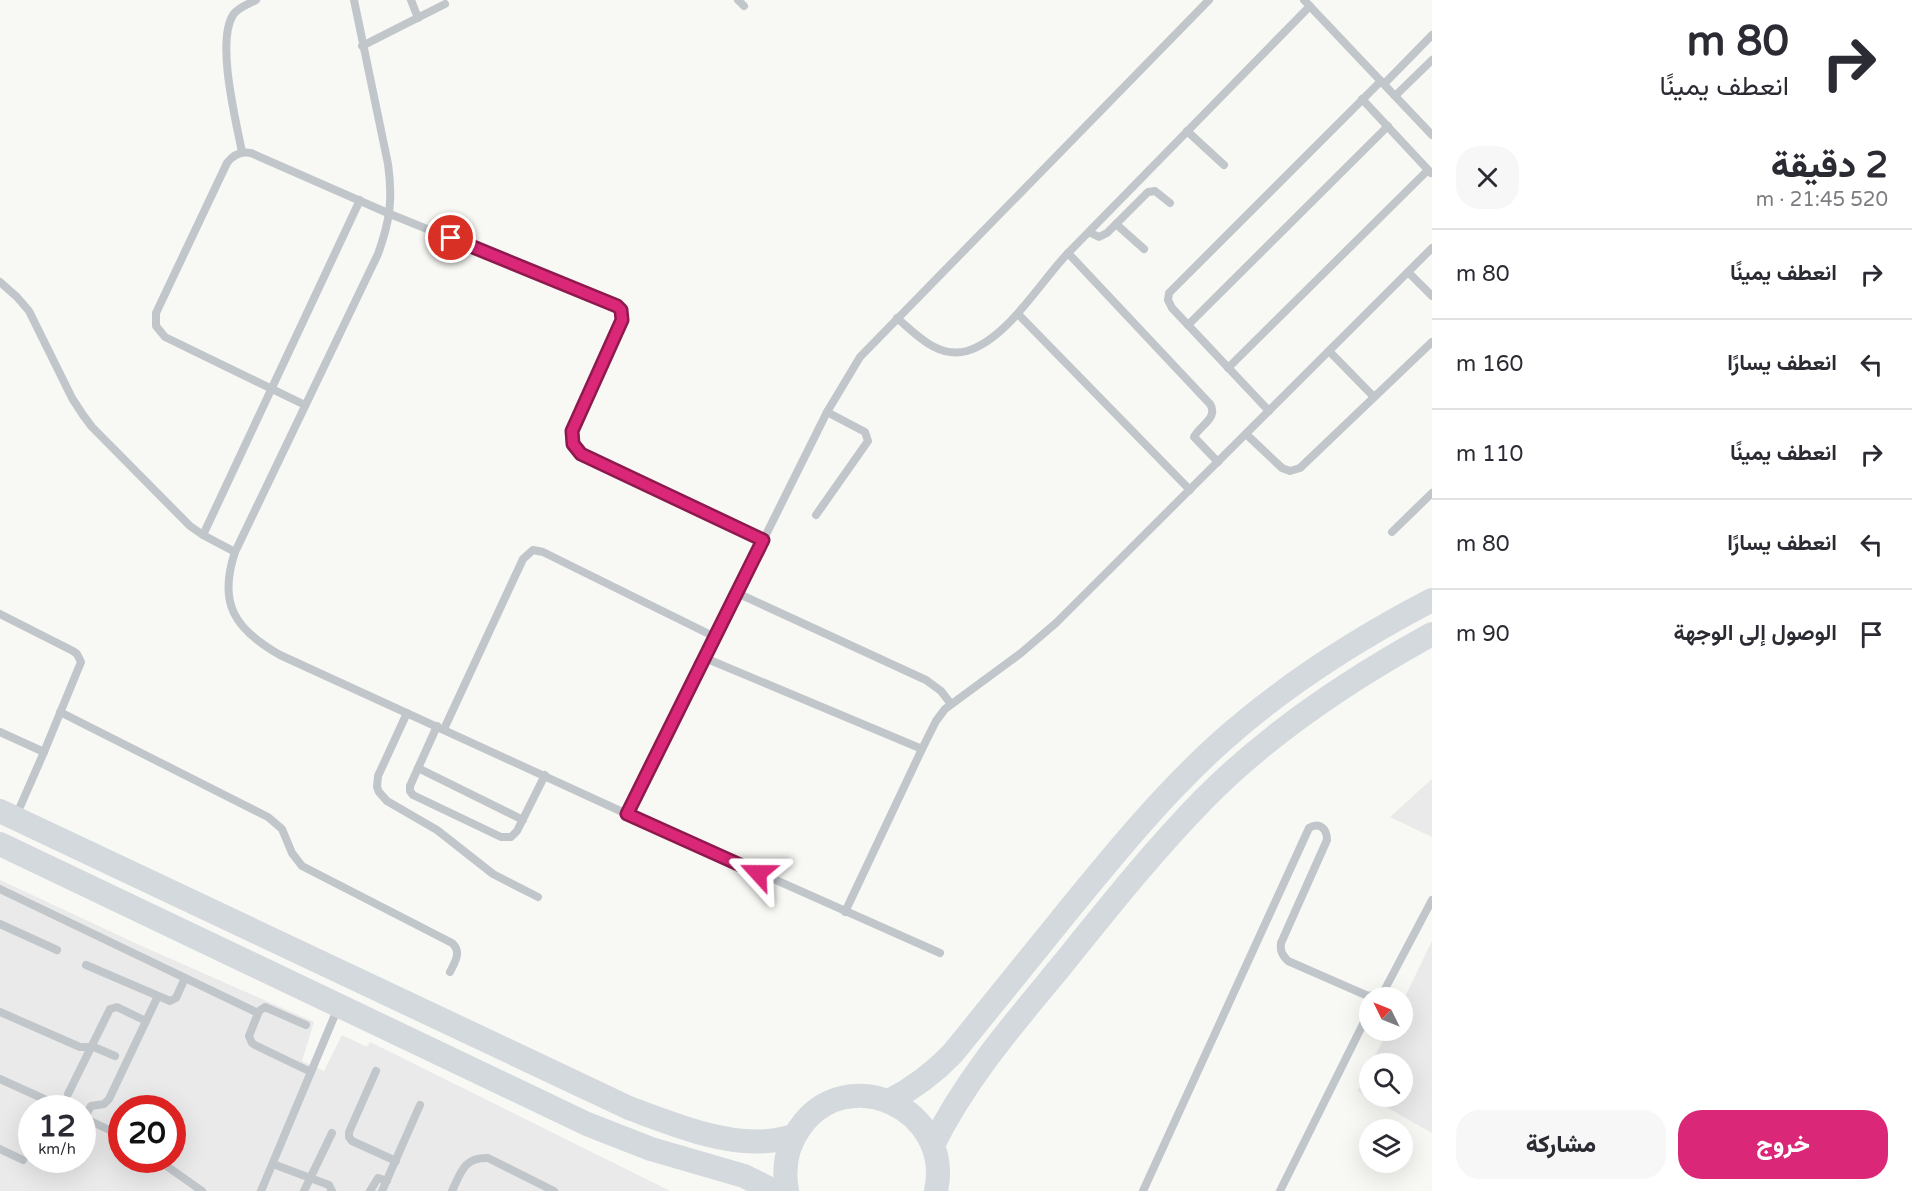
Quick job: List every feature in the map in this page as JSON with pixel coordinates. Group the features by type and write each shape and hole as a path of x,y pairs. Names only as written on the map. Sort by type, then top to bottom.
{"main road":[{"path":"889,1101 925,1080 953,1053 1122,844 1216,747 1252,716 1316,668 1432,600"},
{"path":"933,1145 959,1096 998,1043 1147,862 1206,798 1258,751 1314,707 1354,680 1432,634"},
{"path":"8,814 628,1108 665,1121 739,1141 769,1141 794,1136"},
{"path":"0,844 587,1124 651,1149 744,1176 774,1191"},
{"path":"787,1191 786,1156 794,1136 809,1116 841,1099 865,1096 899,1105 916,1118 933,1145 938,1170 936,1191"}],"lane":[{"path":"242,152 230,94 228,39 230,22 234,14 256,0"},
{"path":"354,0 388,164 391,186 387,232 235,552 229,576 228,593 230,607 236,618 263,645 280,655 627,814 940,953"},
{"path":"411,0 418,18"},
{"path":"627,814 828,412 860,357 1209,0"},
{"path":"897,318 933,347 945,352 956,353 968,351 980,345 1005,327 1068,253 1307,3 1432,135"},
{"path":"363,46 445,4"},
{"path":"1269,411 1169,304 1169,293 1362,99 1432,35"},
{"path":"1395,96 1432,60"},
{"path":"1228,368 1430,172 1362,99"},
{"path":"1188,325 1388,126"},
{"path":"1187,131 1224,165"},
{"path":"305,405 165,337 154,322 156,313 227,163 242,152 251,153 390,214 617,306 621,310 622,320 572,431 573,444 581,454 763,540"},
{"path":"1089,232 1095,236 1103,236 1149,192 1155,191 1170,203"},
{"path":"203,535 360,200"},
{"path":"1116,224 1144,249"},
{"path":"845,912 936,721 951,704 1038,640 1432,248"},
{"path":"1068,253 1210,404 1213,409 1212,415 1194,438 1218,462"},
{"path":"1408,272 1432,296"},
{"path":"0,282 29,311 72,398 92,427 190,526 235,552"},
{"path":"1018,314 1190,490"},
{"path":"1246,434 1282,468 1295,471 1432,342"},
{"path":"1329,351 1374,397"},
{"path":"816,515 868,441 865,432 828,412"},
{"path":"1392,532 1432,493"},
{"path":"544,775 515,834 505,838 411,794 409,788 441,728 523,559 533,550 543,552 716,637"},
{"path":"737,593 926,680 941,691 951,704"},
{"path":"0,614 73,651 80,658 80,667 44,752 8,814"},
{"path":"705,658 922,749"},
{"path":"60,712 268,817 287,836 292,853 302,866 452,943 458,953 450,972"},
{"path":"407,712 378,776 377,787 382,797 437,830 493,874 538,897"},
{"path":"0,732 44,752"},
{"path":"418,768 523,820"},
{"path":"1143,1191 1309,828 1314,825 1320,826 1327,834 1327,840 1281,943 1283,956 1288,961 1368,996 1380,994 1385,989 1432,900"},
{"path":"0,889 258,1013"},
{"path":"0,924 57,950"},
{"path":"86,965 167,1000 176,998 185,978"},
{"path":"96,1105 104,1104 109,1099 158,996"},
{"path":"68,1094 112,1007 117,1006 146,1021"},
{"path":"261,1191 339,1006"},
{"path":"306,1025 263,1007 250,1033 252,1043 311,1072"},
{"path":"0,1012 80,1047 97,1048 115,1056"},
{"path":"1280,1191 1359,1032"},
{"path":"376,1071 349,1132 349,1137 352,1141 396,1161"},
{"path":"0,1079 35,1095"},
{"path":"382,1191 420,1105"},
{"path":"304,1191 332,1133"},
{"path":"0,1149 18,1158"},
{"path":"452,1191 468,1161 477,1157 488,1158 554,1191"},
{"path":"273,1164 329,1185 332,1191"},
{"path":"177,1173 202,1191"},
{"path":"370,1191 378,1178 387,1180"}],"shaded area":[{"path":"1432,779 1432,837 1390,817"},
{"path":"0,880 314,1022 302,1061 324,1071 342,1035 367,1047 370,1042 670,1191 0,1191"},
{"path":"1432,941 1432,1133 1413,1122 1413,1119 1407,1119 1386,1107 1413,1107 1413,1053 1376,1053 1383,1041 1413,1041 1413,987 1410,987"}],"route":[{"path":"451,238 617,306 621,310 622,320 572,431 571,438 576,450 763,540 627,814 758,873"}]}
